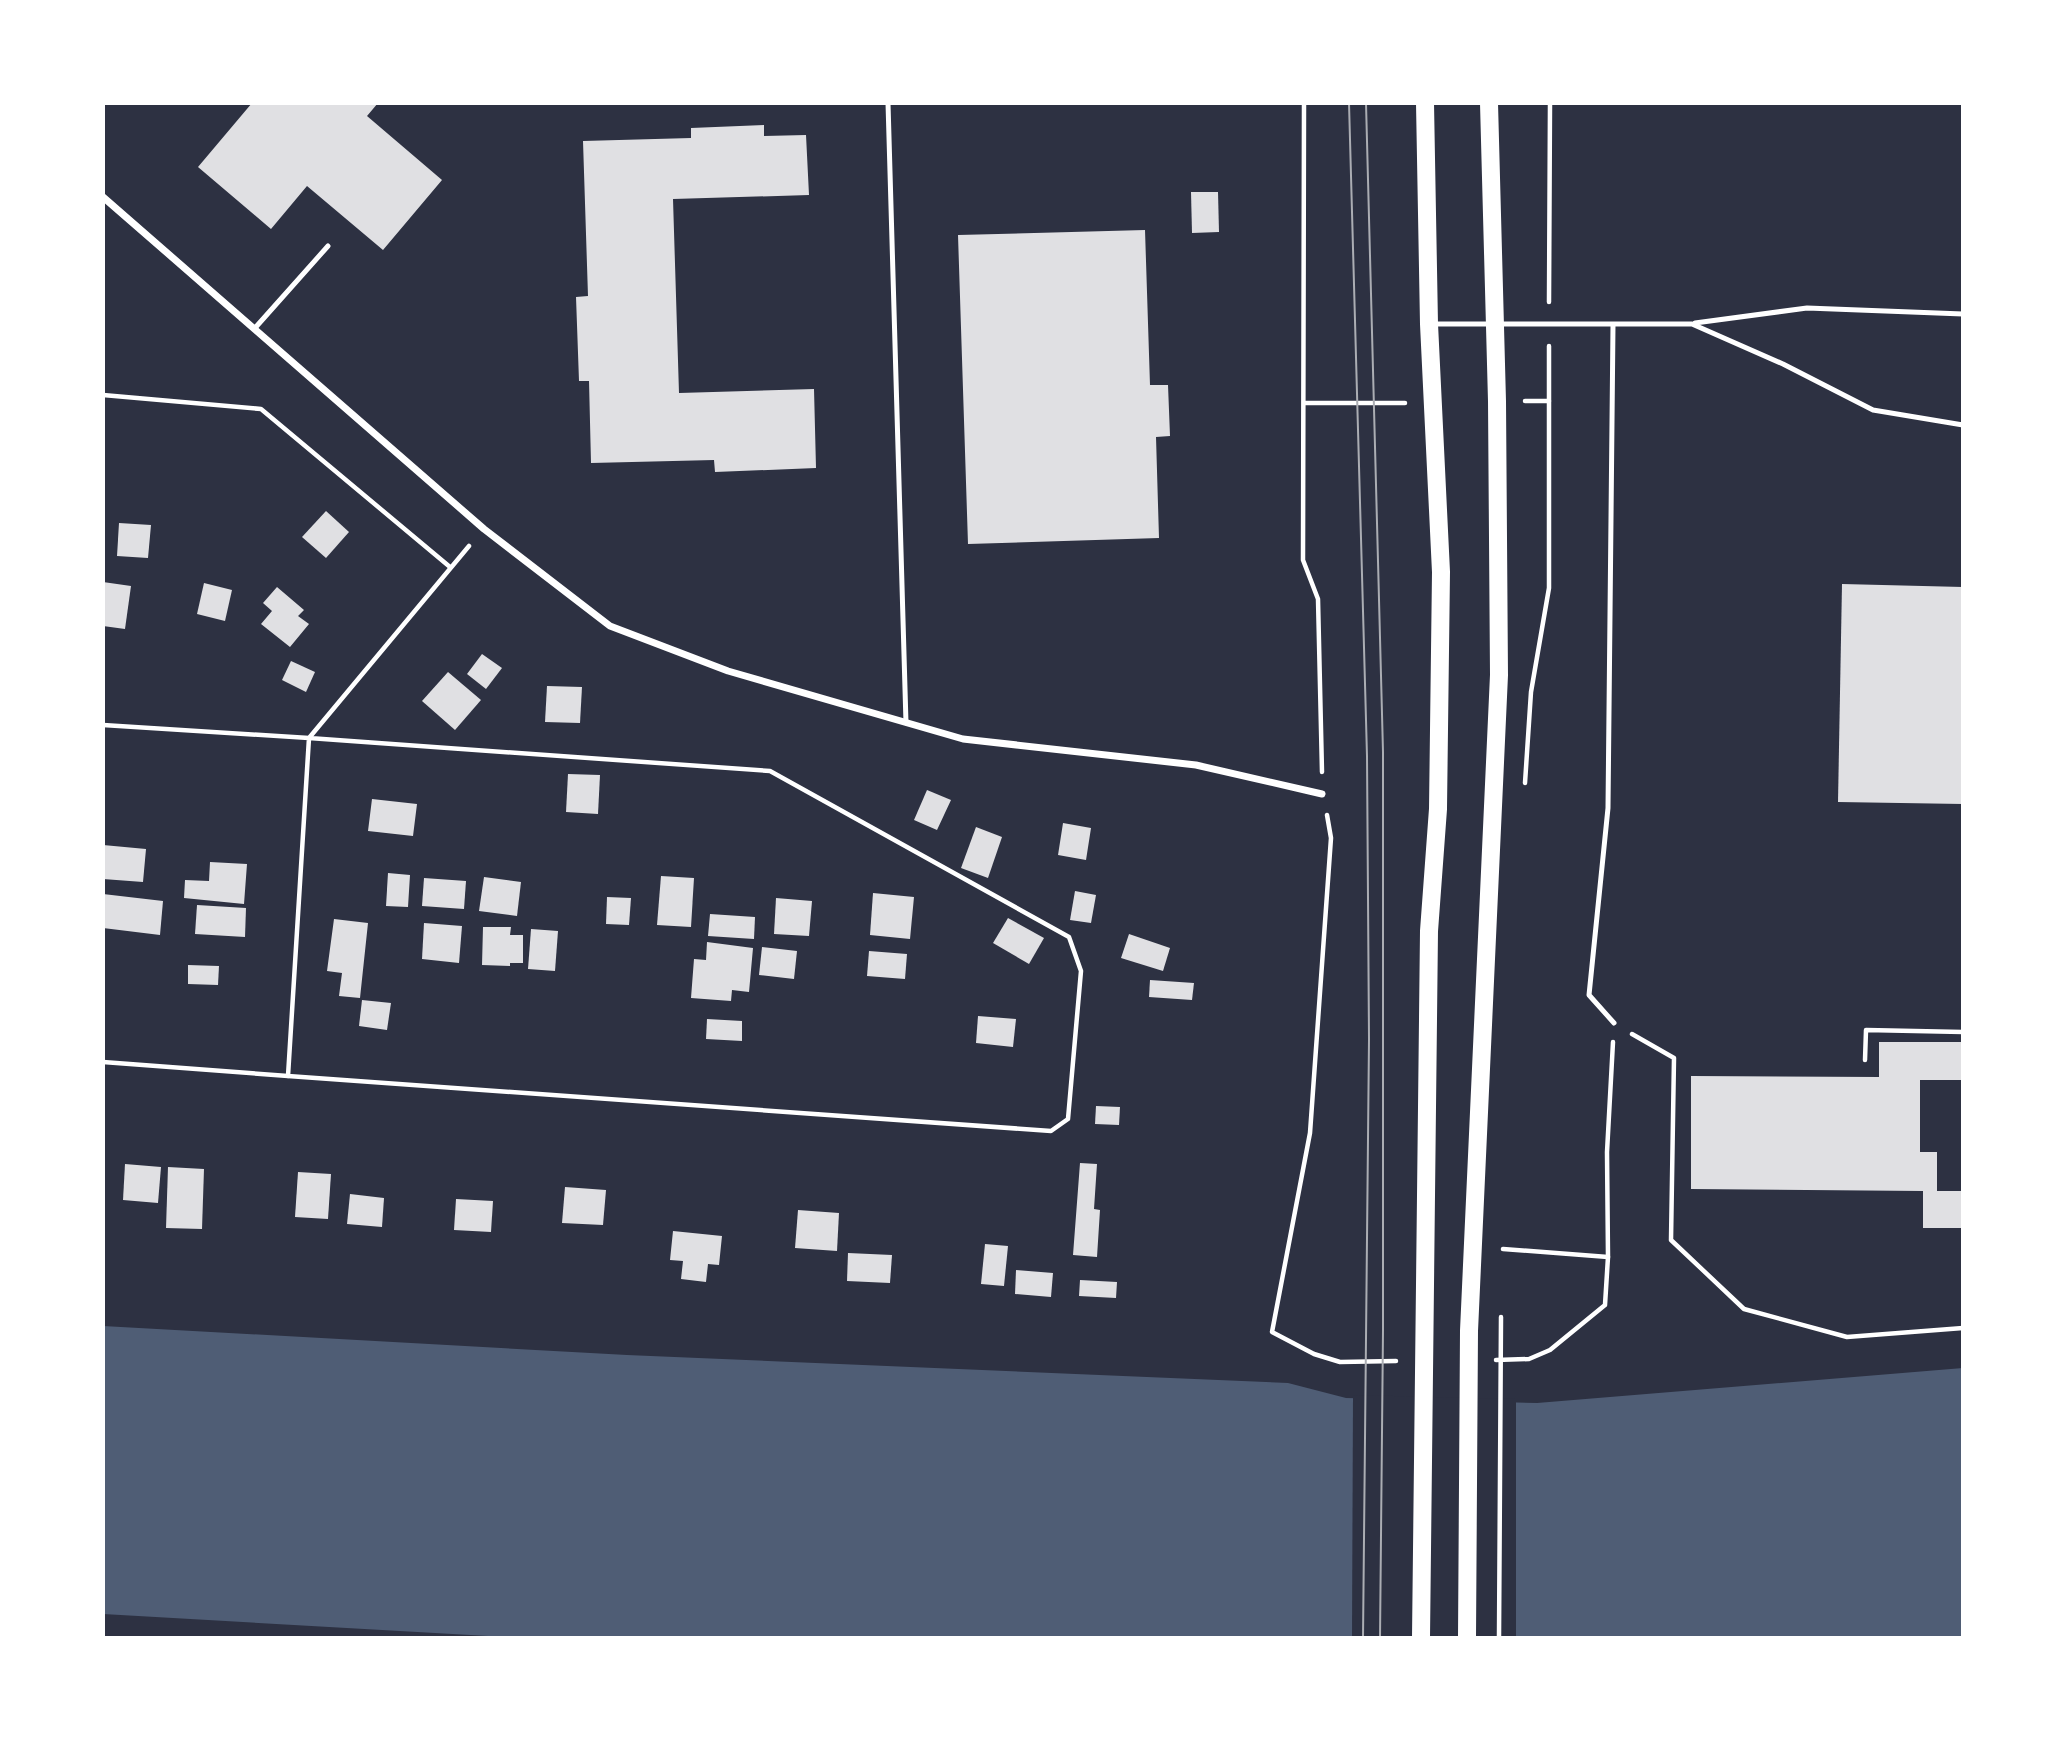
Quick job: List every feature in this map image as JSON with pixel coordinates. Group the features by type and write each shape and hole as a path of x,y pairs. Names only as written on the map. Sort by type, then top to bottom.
{"main road":[{"path":"1421,1638 1429,931 1438,809 1441,572 1429,324 1425,103"},
{"path":"1467,1638 1469,1331 1499,675 1495,325 1489,103"}],"street":[{"path":"103,197 484,530 610,626 728,671 963,739 1196,765 1322,794"}],"lane":[{"path":"888,103 906,723"},
{"path":"255,328 328,246"},
{"path":"1429,324 1692,324 1807,309 1963,314"},
{"path":"1692,324 1783,364 1872,410 1963,425"},
{"path":"1613,325 1608,808 1589,995 1614,1023"}],"path":[{"path":"1304,103 1303,559 1318,599 1322,794 1331,838 1310,1133 1272,1332 1314,1353 1340,1362"},
{"path":"1525,785 1531,692 1549,588 1549,103"},
{"path":"103,395 261,409 450,567"},
{"path":"288,1076 309,738 450,567 484,530"},
{"path":"103,725 770,771 1069,937 1081,971 1068,1119 1051,1131 103,1062"},
{"path":"1529,1359 1550,1350 1605,1305 1608,1257 1607,1152 1614,1023 1674,1058 1671,1240 1744,1310 1847,1337 1963,1328"},
{"path":"1866,1060 1866,1030 1963,1032"},
{"path":"1504,1236 1503,1250 1608,1257"},
{"path":"1499,1638 1502,1304"}],"water":[{"path":"103,1326 627,1355 1288,1383 1346,1398 1537,1403 1963,1368 1963,1638 523,1638 103,1614"}],"pier":[{"path":"1353,1395 1516,1399 1516,1638 1352,1638"}],"building":[{"path":"252,103 378,103 367,116 442,180 383,250 307,186 271,229 198,167"},
{"path":"764,125 764,136 806,135 809,195 673,199 679,393 814,389 816,468 715,472 714,460 591,463 589,381 579,381 576,297 588,296 583,141 691,138 691,128"},
{"path":"1191,192 1218,192 1219,232 1192,233"},
{"path":"1145,230 1150,385 1168,385 1170,436 1156,437 1159,538 968,544 958,235"},
{"path":"326,511 349,532 326,558 302,537"},
{"path":"119,523 151,525 148,558 117,556"},
{"path":"103,582 131,586 125,629 103,626"},
{"path":"204,583 232,590 225,621 197,614"},
{"path":"1842,584 1963,587 1963,804 1838,802"},
{"path":"277,587 304,610 298,616 309,624 290,647 261,624 272,611 263,603"},
{"path":"482,654 502,668 486,689 467,674"},
{"path":"291,661 315,672 306,692 282,680"},
{"path":"448,672 481,700 455,730 422,701"},
{"path":"547,686 582,687 580,723 545,722"},
{"path":"568,774 600,775 598,814 566,812"},
{"path":"927,790 951,800 937,830 914,820"},
{"path":"372,799 417,804 413,836 368,831"},
{"path":"1063,823 1091,828 1086,860 1058,855"},
{"path":"976,827 1002,837 988,878 961,868"},
{"path":"103,845 146,849 143,882 103,879"},
{"path":"210,862 247,864 244,904 184,898 185,880 209,881"},
{"path":"388,873 410,875 408,907 386,906"},
{"path":"661,876 694,878 691,927 657,925"},
{"path":"484,877 521,882 517,916 479,911"},
{"path":"424,878 466,881 464,909 422,906"},
{"path":"1075,891 1096,895 1091,923 1070,920"},
{"path":"873,893 914,897 910,939 870,935"},
{"path":"103,894 163,901 160,935 103,928"},
{"path":"607,897 631,898 629,925 606,924"},
{"path":"776,898 812,901 809,936 774,934"},
{"path":"197,905 246,908 245,937 195,934"},
{"path":"710,914 755,917 754,939 708,936"},
{"path":"1008,918 1044,938 1029,964 993,943"},
{"path":"334,919 368,923 360,998 339,996 342,973 327,971"},
{"path":"424,923 462,926 459,963 422,959"},
{"path":"483,927 511,927 510,935 523,935 523,963 510,963 510,966 482,965"},
{"path":"531,929 558,931 555,971 528,969"},
{"path":"1129,934 1170,948 1163,971 1121,958"},
{"path":"707,942 753,948 749,992 732,990 731,1001 691,998 694,959 706,960"},
{"path":"762,947 797,951 794,979 759,975"},
{"path":"869,951 907,954 905,979 867,976"},
{"path":"188,965 219,966 218,985 188,984"},
{"path":"1150,980 1194,983 1192,1000 1149,997"},
{"path":"362,1000 391,1003 387,1030 359,1026"},
{"path":"978,1016 1016,1019 1013,1047 976,1043"},
{"path":"707,1019 742,1021 742,1041 706,1039"},
{"path":"1879,1042 1963,1042 1963,1080 1920,1080 1920,1152 1937,1152 1937,1191 1963,1191 1963,1228 1923,1228 1923,1191 1691,1189 1691,1076 1879,1077"},
{"path":"1096,1106 1120,1107 1119,1125 1095,1124"},
{"path":"1080,1163 1097,1164 1094,1209 1100,1210 1097,1257 1073,1255"},
{"path":"125,1164 161,1167 158,1203 123,1200"},
{"path":"168,1167 204,1169 202,1229 166,1228"},
{"path":"298,1172 331,1174 328,1219 295,1217"},
{"path":"565,1187 606,1190 603,1225 562,1223"},
{"path":"350,1194 384,1198 382,1227 347,1224"},
{"path":"456,1199 493,1201 491,1232 454,1230"},
{"path":"798,1210 839,1213 837,1251 795,1248"},
{"path":"673,1231 722,1236 719,1265 708,1264 706,1282 681,1279 683,1261 670,1260"},
{"path":"985,1244 1008,1246 1004,1286 981,1284"},
{"path":"848,1253 892,1255 890,1283 847,1281"},
{"path":"1016,1270 1053,1273 1051,1297 1015,1294"},
{"path":"1080,1280 1117,1282 1116,1298 1079,1296"}],"tram line":[{"path":"1349,103 1367,756 1369,1039 1363,1638"},
{"path":"1366,103 1383,752 1380,1638"}]}
